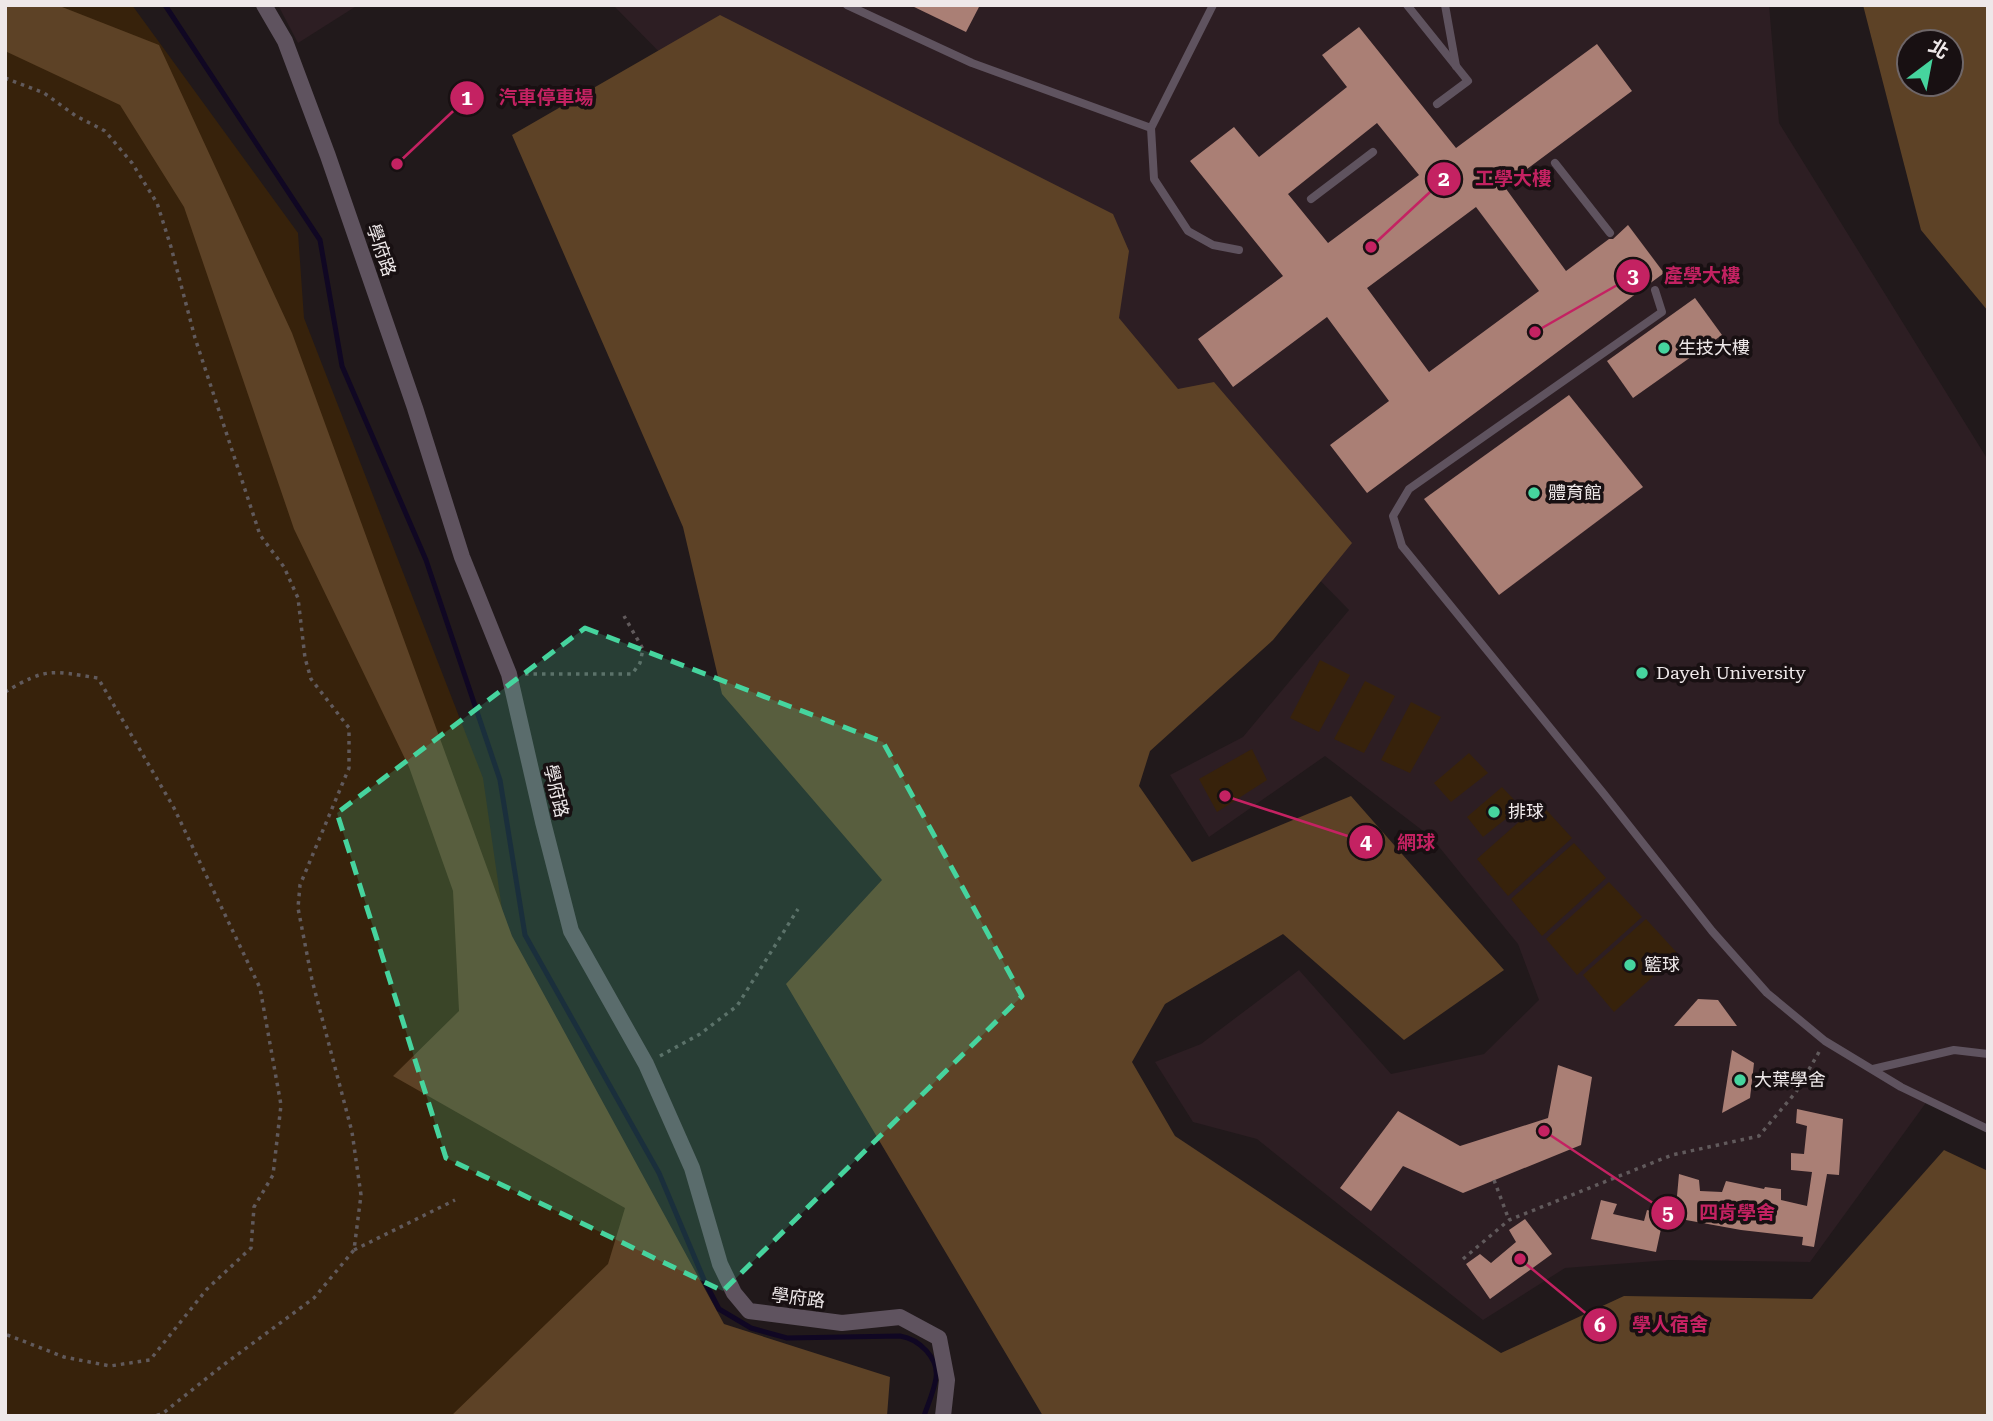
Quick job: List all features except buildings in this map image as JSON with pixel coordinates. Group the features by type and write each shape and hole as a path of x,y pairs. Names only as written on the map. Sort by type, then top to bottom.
{"street":[{"name":"學府路","path":"264,5 285,41 328,156 415,408 462,557 509,674 571,931 646,1064 692,1168 720,1264 734,1293 749,1311 842,1323 900,1317 939,1338 947,1380 943,1416"}],"lane":[{"path":"847,5 972,63 1151,128"},
{"path":"1213,5 1151,128 1154,179 1188,231 1213,245 1239,250"},
{"path":"1407,5 1468,81 1437,104"},
{"path":"1445,5 1457,68"},
{"path":"1311,200 1373,152"},
{"path":"1555,163 1610,233"},
{"path":"1655,290 1662,312 1409,489 1393,516 1402,546 1712,931 1767,993 1825,1041 1901,1087 1988,1129"},
{"path":"1873,1069 1954,1049 1988,1054"}],"path":[{"path":"5,78 44,93 76,116 105,131 132,163 157,203 195,338 260,535 284,567 298,598 305,658 311,679 349,728 349,768 300,885 298,908 312,980 352,1132 361,1195 354,1250"},
{"path":"509,674 632,674 640,663 643,649 624,616"},
{"path":"5,692 30,677 51,671 98,678 174,808 260,988 281,1105 273,1175 254,1207 251,1248 207,1289 150,1360 110,1366 64,1357 5,1334"},
{"path":"646,1064 700,1034 737,1006 798,909"},
{"path":"1463,1259 1509,1220 1672,1155 1759,1136 1796,1092 1825,1041"},
{"path":"1494,1180 1509,1220"},
{"path":"154,1416 162,1414 314,1297 354,1250 455,1200"}],"highlighted area":[{"path":"585,628 883,742 1022,996 723,1291 446,1158 337,813"}],"shaded area":[{"path":"5,5 132,5 298,233 304,318 483,778 505,930 724,1331 622,1416 5,1416"},
{"path":"5,5 57,5 159,45 292,333 512,936 724,1324 890,1377 887,1416 451,1416 608,1264 625,1208 393,1076 459,1011 453,891 409,767 294,529 184,207 120,105 5,51"},
{"path":"278,5 358,5 298,43"},
{"name":"Dayeh University","path":"613,5 1769,5 1779,123 1988,460 1988,1131 1928,1100 1810,1262 1669,1260 1565,1268 1483,1320 1257,1139 1193,1122 1155,1062 1201,1044 1299,970 1391,1074 1484,1054 1539,1000 1518,944 1431,837 1325,756 1209,837 1170,775 1243,737 1349,610 1067,323 734,128"},
{"path":"1863,5 1988,5 1988,311 1921,230"},
{"path":"720,15 1113,214 1129,251 1119,318 1178,389 1214,382 1352,543 1273,640 1150,751 1139,786 1192,862 1351,796 1504,970 1404,1040 1283,934 1165,1004 1132,1062 1175,1136 1501,1353 1624,1296 1812,1299 1944,1150 1988,1171 1988,1416 1043,1416 786,984 882,880 722,694 683,527 512,135"},
{"path":"1320,660 1350,675 1319,732 1290,718"},
{"path":"1365,681 1395,696 1364,753 1334,739"},
{"path":"1411,702 1441,717 1410,773 1381,760"},
{"path":"1252,749 1267,780 1217,812 1199,779"},
{"name":"排球","path":"1469,753 1488,773 1451,802 1434,783"},
{"name":"排球","path":"1502,787 1521,807 1483,837 1467,817"},
{"path":"1540,803 1572,838 1508,896 1477,859"},
{"path":"1574,843 1606,878 1542,936 1511,899"},
{"name":"籃球","path":"1609,882 1642,917 1577,975 1546,939"},
{"name":"籃球","path":"1646,919 1678,954 1614,1012 1583,975"}],"waterway":[{"path":"165,5 320,240 342,366 426,560 500,780 525,935 659,1173 719,1309 751,1328 787,1338 900,1336 914,1341 931,1357 936,1371 934,1388 924,1416"}],"place":[{"name":"汽車停車場","path":"397,164"},
{"name":"工學大樓","path":"1371,247"},
{"name":"產學大樓","path":"1535,332"},
{"name":"生技大樓","path":"1664,348"},
{"name":"體育館","path":"1534,493"},
{"name":"Dayeh University","path":"1642,673"},
{"name":"網球","path":"1225,796"},
{"name":"排球","path":"1494,812"},
{"name":"籃球","path":"1630,965"},
{"name":"大葉學舍","path":"1740,1080"},
{"name":"四肯學舍","path":"1544,1131"},
{"name":"學人宿舍","path":"1520,1259"}]}
